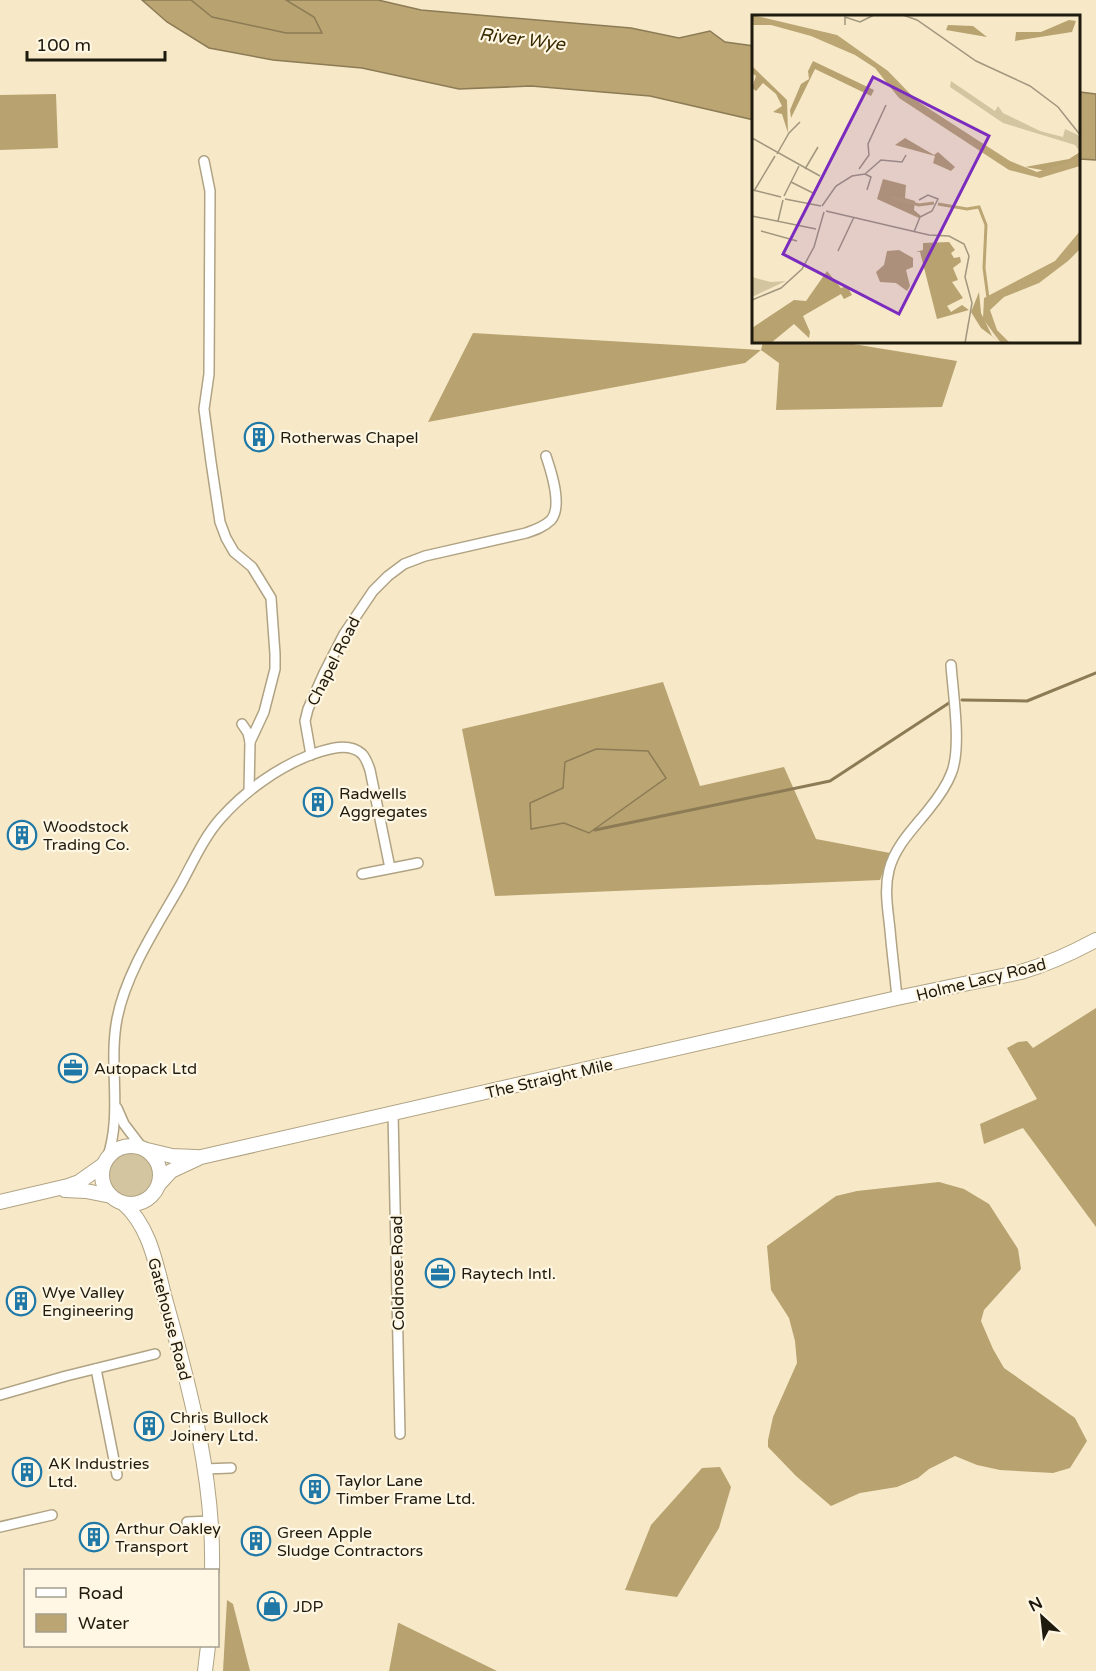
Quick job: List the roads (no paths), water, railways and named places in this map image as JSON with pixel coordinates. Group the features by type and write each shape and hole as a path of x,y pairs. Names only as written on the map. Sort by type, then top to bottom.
{"main road":[{"name":"Holme Lacy Road","path":"897,999 1037,968 1096,940"},
{"name":"The Straight Mile","path":"159,1184 171,1171 201,1157 897,999"},
{"path":"0,1202 79,1182 105,1162 117,1149 125,1146 145,1149 160,1168 159,1184 151,1197 137,1204 86,1191 53,1190"},
{"name":"The Straight Mile","path":"145,1149 172,1156 201,1157"},
{"path":"105,1162 103,1185 117,1200"},
{"name":"Gatehouse Road","path":"148,1240 148,1213 151,1197"},
{"name":"Gatehouse Road","path":"117,1200 136,1217 148,1240 181,1357 206,1469 211,1521 212,1569"},
{"path":"205,1671 208,1647"}],"street":[{"path":"204,161 210,202 209,374 204,409 220,522 234,552 252,567 271,598 275,669 264,712 250,742"},
{"name":"Chapel Road","path":"311,755 305,721 308,709 336,649 373,591 404,564 425,556 541,528 555,514 556,504 546,456"},
{"path":"897,999 886,892 889,869 908,834 929,809 952,773 957,741 951,665"},
{"path":"242,724 248,733 250,742 249,791"},
{"path":"105,1162 113,1133 116,1103 113,1046 122,998 140,957 204,843 221,818 249,791 290,763 330,749 346,747 364,755 370,770 390,868"},
{"path":"362,874 418,863"},
{"path":"116,1103 124,1124 145,1149"},
{"name":"Coldnose Road","path":"393,1113 400,1434"},
{"path":"0,1395 155,1354"},
{"path":"96,1369 117,1475"},
{"path":"206,1469 231,1468"},
{"path":"0,1527 52,1515"},
{"path":"187,1522 211,1521"}],"water":[{"name":"River Wye","path":"142,0 191,0 212,17 286,33 322,33 314,17 286,0 378,0 421,10 631,28 679,38 710,31 725,42 752,46 752,120 650,96 531,86 459,89 362,68 273,60 209,48 167,22"},
{"path":"1081,92 1096,94 1096,160 1081,159"},
{"path":"596,749 648,751 666,778 589,833 564,823 531,829 530,803 563,788 565,762"}],"waterway":[{"path":"962,700 1027,701 1096,673"},
{"path":"595,830 830,781 952,701"}],"place":[{"name":"Rotherwas Chapel","path":"259,437"},
{"name":"Radwells Aggregates","path":"318,802"},
{"name":"Woodstock Trading Co.","path":"22,835"},
{"name":"Autopack Ltd","path":"73,1068"},
{"name":"Raytech Intl.","path":"440,1273"},
{"name":"Wye Valley Engineering","path":"21,1301"},
{"name":"Chris Bullock Joinery Ltd.","path":"149,1426"},
{"name":"AK Industries Ltd.","path":"27,1472"},
{"name":"Taylor Lane Timber Frame Ltd.","path":"315,1489"},
{"name":"Arthur Oakley Transport","path":"94,1537"},
{"name":"Green Apple Sludge Contractors","path":"256,1541"},
{"name":"JDP","path":"272,1606"}]}
